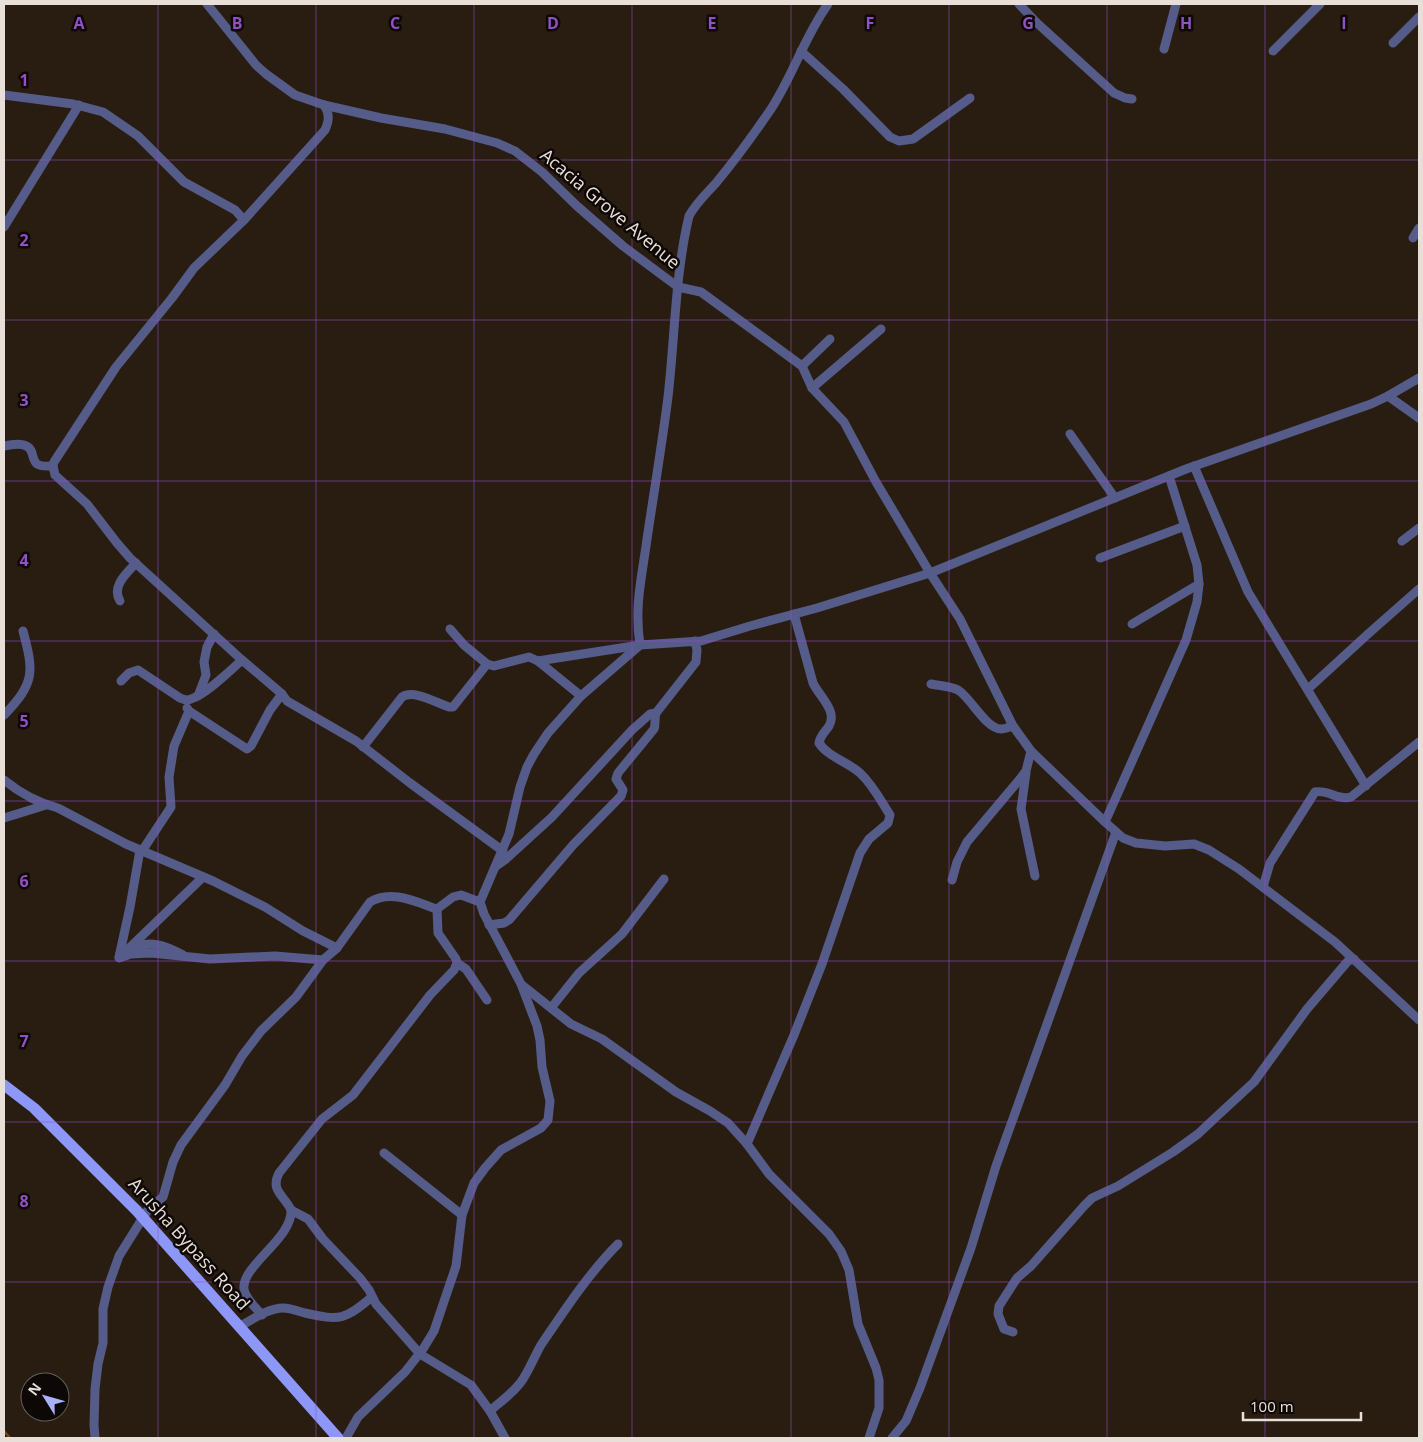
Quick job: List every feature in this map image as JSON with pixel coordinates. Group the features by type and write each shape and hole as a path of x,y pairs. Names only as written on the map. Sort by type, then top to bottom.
{"main road":[{"name":"Arusha Bypass Road","path":"4,1085 34,1108 143,1218 338,1438"}],"street":[{"name":"Acacia Grove Avenue","path":"207,4 256,65 295,95 324,105 381,118 445,129 497,143 515,151 542,172 623,246 678,287 701,292 802,366 812,388 844,422 876,482 930,573 960,619 1013,726 1031,751 1123,838 1136,843 1165,846 1185,844 1201,846 1239,870 1354,959 1419,1020"},
{"path":"640,645 638,632 638,588 647,541 668,396 678,287 689,216 693,208 716,183 770,111 785,86 808,36 828,4"},
{"path":"1018,4 1114,93 1125,98 1132,98"},
{"path":"1164,49 1176,4"},
{"path":"1272,51 1320,4"},
{"path":"1392,43 1419,17"},
{"path":"801,51 843,89 890,137 899,142 913,139 970,98"},
{"path":"4,94 79,105 104,112 138,136 184,182 234,210 244,220"},
{"path":"4,226 79,105"},
{"path":"324,105 329,117 325,130 244,220 194,268 116,367 58,454 53,466 55,475 87,504 121,548 136,563 282,694 287,701 363,747 503,851"},
{"path":"1413,238 1419,228"},
{"path":"812,388 880,329"},
{"path":"802,366 830,339"},
{"path":"538,661 640,645 695,641 716,637 930,573 1194,466 1318,424 1388,396 1419,378"},
{"path":"1388,396 1419,418"},
{"path":"1070,434 1115,498"},
{"path":"4,446 14,444 27,446 31,450 35,463 39,466 53,466"},
{"path":"1194,466 1248,592 1366,786"},
{"path":"1105,822 1186,640 1197,602 1199,584 1197,565 1169,476"},
{"path":"1100,558 1185,526"},
{"path":"1402,541 1419,528"},
{"path":"120,601 117,592 119,585 136,563"},
{"path":"1132,624 1199,584"},
{"path":"1308,689 1419,589"},
{"path":"746,1144 794,1036 822,964 860,853 869,839 885,826 890,819 890,815 866,779 824,749 820,743 821,736 830,724 832,714 813,683 794,614"},
{"path":"450,629 464,645 487,664 494,666 529,657 538,661 581,696"},
{"path":"4,715 22,695 30,678 30,658 23,631"},
{"path":"198,697 206,675 204,662 207,647 214,634"},
{"path":"489,925 504,923 509,920 573,845 620,796 622,790 616,777 654,729 656,713 696,662 697,650 695,641"},
{"path":"346,1438 358,1417 405,1372 420,1354 434,1331 456,1266 462,1215 474,1183 494,1156 501,1150 541,1128 548,1120 550,1101 542,1067 540,1040 530,1006 489,925 480,902 503,851 527,767 548,733 581,696 640,645"},
{"path":"186,700 198,697 242,660"},
{"path":"363,747 402,697 407,694 453,707 487,664"},
{"path":"121,681 129,673 138,670 186,700 189,711 247,749 251,746 270,710 282,694"},
{"path":"931,684 952,688 960,692 996,728 1002,729 1013,726"},
{"path":"119,958 141,851 171,807 170,763 178,732 189,711"},
{"path":"496,866 552,817 632,730 650,714 656,713"},
{"path":"1263,887 1272,858 1315,792 1321,791 1347,798 1366,786 1419,742"},
{"path":"1031,751 1026,771 1021,809 1034,876"},
{"path":"952,880 961,853 967,842 1026,771"},
{"path":"4,780 21,792 46,805 58,808 141,851 203,877 265,907 303,931 336,948"},
{"path":"4,818 46,805"},
{"path":"892,1438 906,1422 920,1388 971,1248 996,1166 1116,832"},
{"path":"119,958 203,877"},
{"path":"550,1008 579,973 622,934 664,879"},
{"path":"437,909 453,897 461,895 480,902"},
{"path":"95,1438 95,1389 103,1343 102,1320 104,1300 116,1264 149,1208 163,1196 173,1162 181,1145 225,1086 242,1056 261,1031 296,997 322,960 336,948 366,906 377,898 386,896 401,898 437,909"},
{"path":"437,909 438,933 457,963 466,969 487,1000"},
{"path":"119,958 131,954 151,953 210,959 275,956 322,960"},
{"path":"1013,1332 1004,1329 998,1314 999,1306 1017,1278 1031,1266 1055,1236 1092,1198 1118,1186 1184,1144 1254,1082 1307,1008 1348,961 1354,959"},
{"path":"262,1315 247,1296 244,1284 254,1267 287,1227 292,1216 291,1210 275,1183 279,1173 322,1119 353,1095 430,995 454,970 457,963"},
{"path":"520,984 571,1024 602,1039 676,1092 728,1123 769,1174 829,1234 841,1251 849,1270 858,1324 879,1380 879,1408 870,1438"},
{"path":"384,1153 462,1215"},
{"path":"291,1210 308,1219 322,1239 360,1278 372,1297 420,1354 471,1384 490,1411 505,1438"},
{"path":"490,1411 519,1385 557,1322 598,1266 618,1244"},
{"path":"240,1326 262,1315 284,1308 336,1319 351,1314 372,1297"}],"waterway":[{"path":"4,1431 10,1438"}]}
